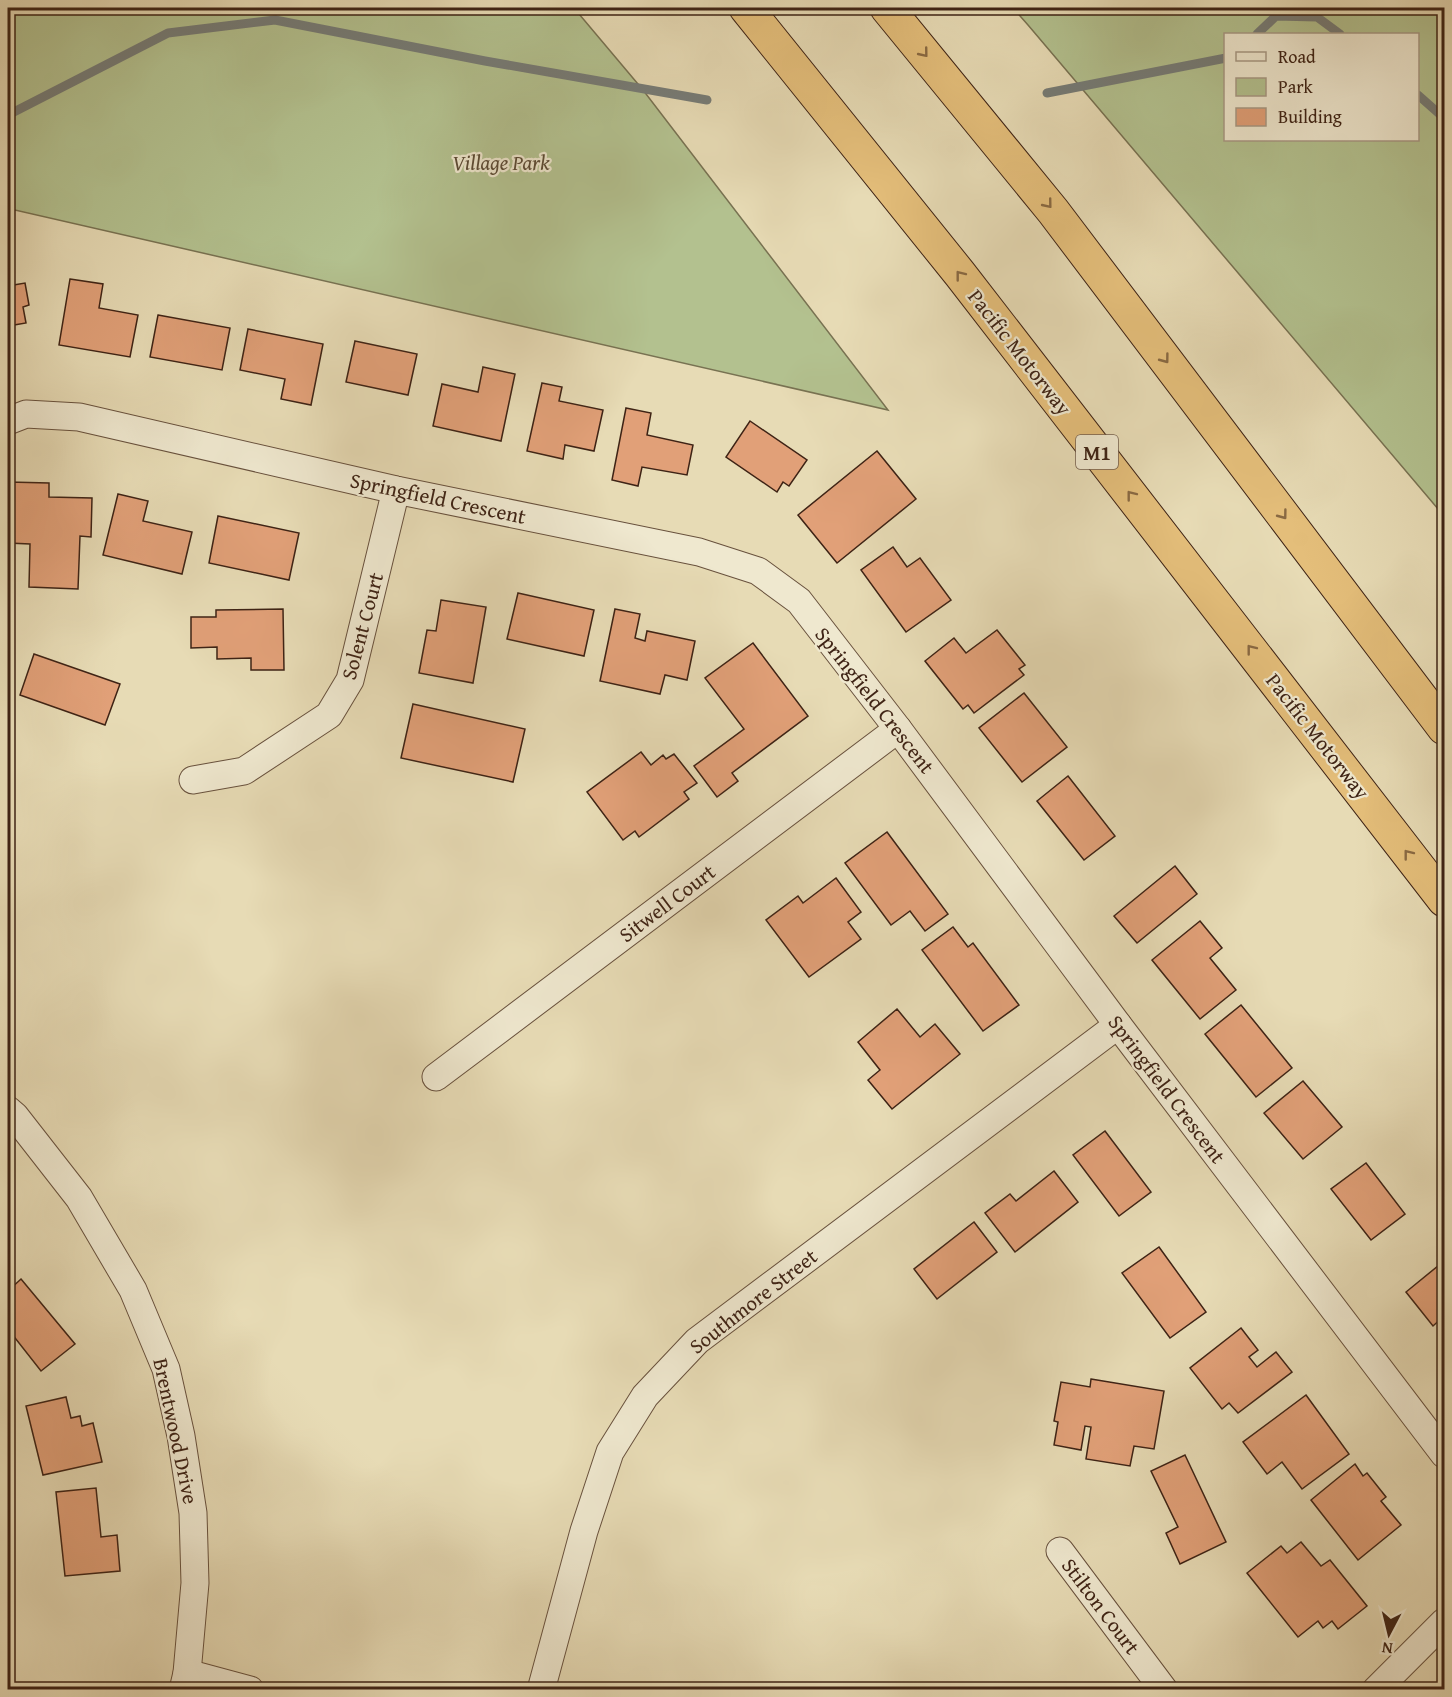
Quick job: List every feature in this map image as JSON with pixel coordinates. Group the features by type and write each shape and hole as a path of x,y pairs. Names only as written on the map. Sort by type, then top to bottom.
{"highway":[{"name":"Pacific Motorway","path":"746,8 960,274 1444,900"},
{"path":"887,8 1053,211 1444,728"}],"street":[{"name":"Springfield Crescent","path":"8,421 26,414 79,417 396,490 699,552 758,572 799,601 1444,1454"},
{"name":"Solent Court","path":"194,780 244,771 329,715 350,680 396,490"},
{"name":"Sitwell Court","path":"436,1077 898,729"},
{"name":"Southmore Street","path":"541,1689 584,1531 610,1452 645,1396 697,1341 1118,1024"},
{"name":"Brentwood Drive","path":"8,1110 79,1197 133,1290 166,1369 181,1436 193,1513 195,1582 185,1681"},
{"name":"Stilton Court","path":"1060,1551 1164,1689"},
{"path":"1376,1689 1444,1622"},
{"path":"185,1681 250,1689"}],"green space":[{"name":"Village Park","path":"8,8 574,8 643,90 888,410 15,210 8,213"},
{"path":"1013,8 1444,8 1444,516"}],"building":[{"path":"70,279 103,284 99,308 138,315 130,357 59,345"},
{"path":"25,283 29,305 23,307 26,323 8,326 8,286"},
{"path":"158,315 230,328 222,370 150,357"},
{"path":"248,329 323,344 311,405 281,399 285,379 240,370"},
{"path":"355,341 417,354 408,395 346,382"},
{"path":"483,367 515,374 501,441 433,426 442,384 478,392"},
{"path":"542,383 562,387 559,401 603,410 594,451 565,445 563,459 527,451"},
{"path":"626,408 651,413 647,435 693,445 687,475 642,467 638,486 612,480"},
{"path":"750,421 807,460 789,486 783,482 777,492 726,457"},
{"path":"877,451 916,499 837,563 798,515"},
{"path":"8,482 49,483 49,497 92,498 91,537 80,536 78,589 29,587 30,544 8,543"},
{"path":"118,494 148,501 143,521 192,532 182,574 103,555"},
{"path":"218,516 299,533 289,580 209,563"},
{"path":"893,547 907,567 920,558 951,600 906,632 861,570"},
{"path":"518,593 594,610 584,656 507,639"},
{"path":"441,600 486,607 473,683 419,673 427,630 436,631"},
{"path":"283,609 284,670 251,670 251,658 217,659 217,647 191,648 191,617 216,617 216,610"},
{"path":"615,609 640,614 635,638 645,641 647,631 695,641 687,680 665,675 660,694 600,681"},
{"path":"997,630 1025,665 1019,669 1024,675 974,713 968,705 963,709 925,661 954,638 966,653"},
{"path":"753,643 808,716 732,773 738,781 717,797 694,766 744,729 705,678"},
{"path":"34,654 120,684 105,725 20,695"},
{"path":"1024,693 1067,747 1022,782 979,728"},
{"path":"413,704 525,729 513,782 401,758"},
{"path":"641,752 651,765 663,755 666,759 674,754 697,783 684,792 689,799 639,837 635,831 623,840 587,792"},
{"path":"1068,776 1115,836 1084,860 1037,801"},
{"path":"887,832 948,914 925,931 910,911 891,925 845,863"},
{"path":"1175,866 1197,894 1137,943 1114,916"},
{"path":"836,878 861,912 848,922 861,939 809,977 766,920 798,896 803,903"},
{"path":"1200,921 1222,948 1210,958 1236,990 1200,1019 1152,960"},
{"path":"953,927 968,947 973,943 1019,1005 983,1031 922,950"},
{"path":"1241,1005 1292,1068 1256,1097 1205,1034"},
{"path":"897,1009 920,1037 935,1024 960,1054 892,1109 868,1080 880,1070 858,1042"},
{"path":"1303,1081 1342,1127 1303,1159 1264,1113"},
{"path":"1105,1131 1151,1192 1119,1216 1073,1155"},
{"path":"1366,1163 1405,1214 1371,1240 1331,1189"},
{"path":"1054,1171 1078,1202 1015,1252 985,1213 1010,1194 1016,1201"},
{"path":"974,1222 997,1252 937,1299 914,1269"},
{"path":"1159,1247 1206,1312 1170,1338 1122,1273"},
{"path":"1444,1261 1444,1316 1433,1326 1406,1292"},
{"path":"21,1279 75,1344 41,1371 8,1329 8,1291"},
{"path":"1241,1328 1258,1350 1249,1357 1257,1367 1276,1352 1292,1372 1238,1413 1229,1403 1222,1409 1190,1368"},
{"path":"1091,1379 1164,1391 1154,1449 1134,1446 1130,1466 1086,1459 1091,1427 1085,1426 1081,1450 1054,1445 1058,1422 1054,1421 1061,1382 1090,1387"},
{"path":"1306,1395 1349,1454 1302,1489 1282,1462 1267,1474 1243,1442"},
{"path":"66,1397 71,1418 80,1416 82,1426 93,1423 102,1462 43,1475 26,1406"},
{"path":"1185,1455 1226,1542 1180,1564 1166,1533 1178,1527 1151,1471"},
{"path":"1355,1464 1363,1476 1367,1473 1386,1497 1381,1501 1401,1525 1358,1560 1311,1500"},
{"path":"96,1488 101,1537 117,1535 120,1571 65,1576 56,1492"},
{"path":"1301,1542 1321,1566 1330,1560 1367,1606 1338,1629 1332,1621 1323,1628 1318,1621 1298,1637 1247,1573 1281,1546 1287,1553"}],"waterway":[{"path":"1258,33 1276,16 1317,17 1339,33"},
{"path":"8,115 168,33 275,20 485,61 707,100"},
{"path":"1047,93 1224,58"},
{"path":"1419,96 1444,118"}]}
